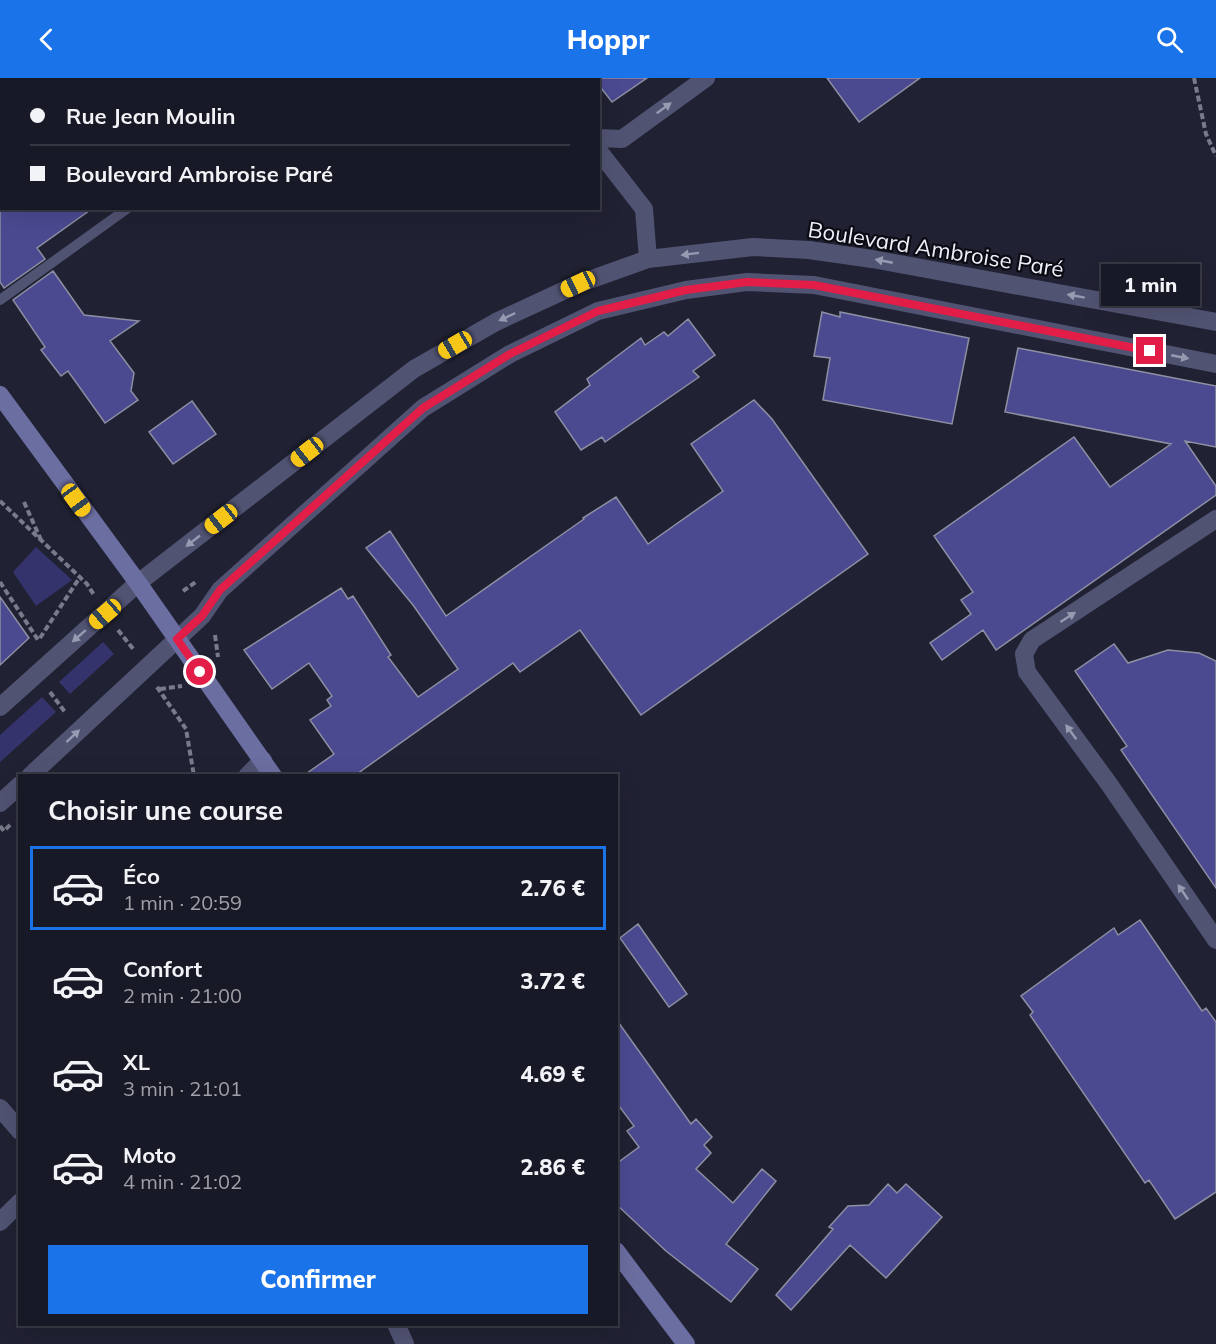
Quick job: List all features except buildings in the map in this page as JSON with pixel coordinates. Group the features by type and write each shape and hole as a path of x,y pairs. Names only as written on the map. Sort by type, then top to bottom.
{"main road":[{"path":"0,395 138,583 268,768"},
{"path":"618,1254 686,1344"}],"street":[{"path":"600,138 622,140 706,78"},
{"path":"600,153 644,209 648,259"},
{"name":"Boulevard Ambroise Paré","path":"0,707 138,583 414,369 496,322 578,284 648,259 753,247 809,250 872,259 1216,322"},
{"path":"32,774 202,616 220,590 423,408 510,354 598,311 686,290 747,282 814,285 1216,364"},
{"path":"1216,519 1032,640 1024,654 1027,672 1109,784 1216,940"},
{"path":"252,774 268,768"},
{"path":"0,803 18,787"},
{"path":"0,1108 18,1129"},
{"path":"0,1222 18,1204"},
{"path":"397,1326 405,1344"}],"lane":[{"path":"0,300 125,210"}],"path":[{"path":"1194,78 1206,134 1216,156"},
{"path":"0,501 43,543 24,502"},
{"path":"34,646 80,577"},
{"path":"183,591 201,578"},
{"path":"0,582 39,639"},
{"path":"151,697 159,690 183,686 218,658 215,633"},
{"path":"35,675 66,712 57,720"}],"shaded area":[{"path":"36,547 72,580 36,606 13,572"},
{"path":"103,642 114,654 70,694 59,682"},
{"path":"42,697 56,712 0,762 0,735"}],"route":[{"path":"200,672 177,639 202,616 220,590 423,408 510,354 598,311 686,290 747,282 814,285 1150,351"}]}
